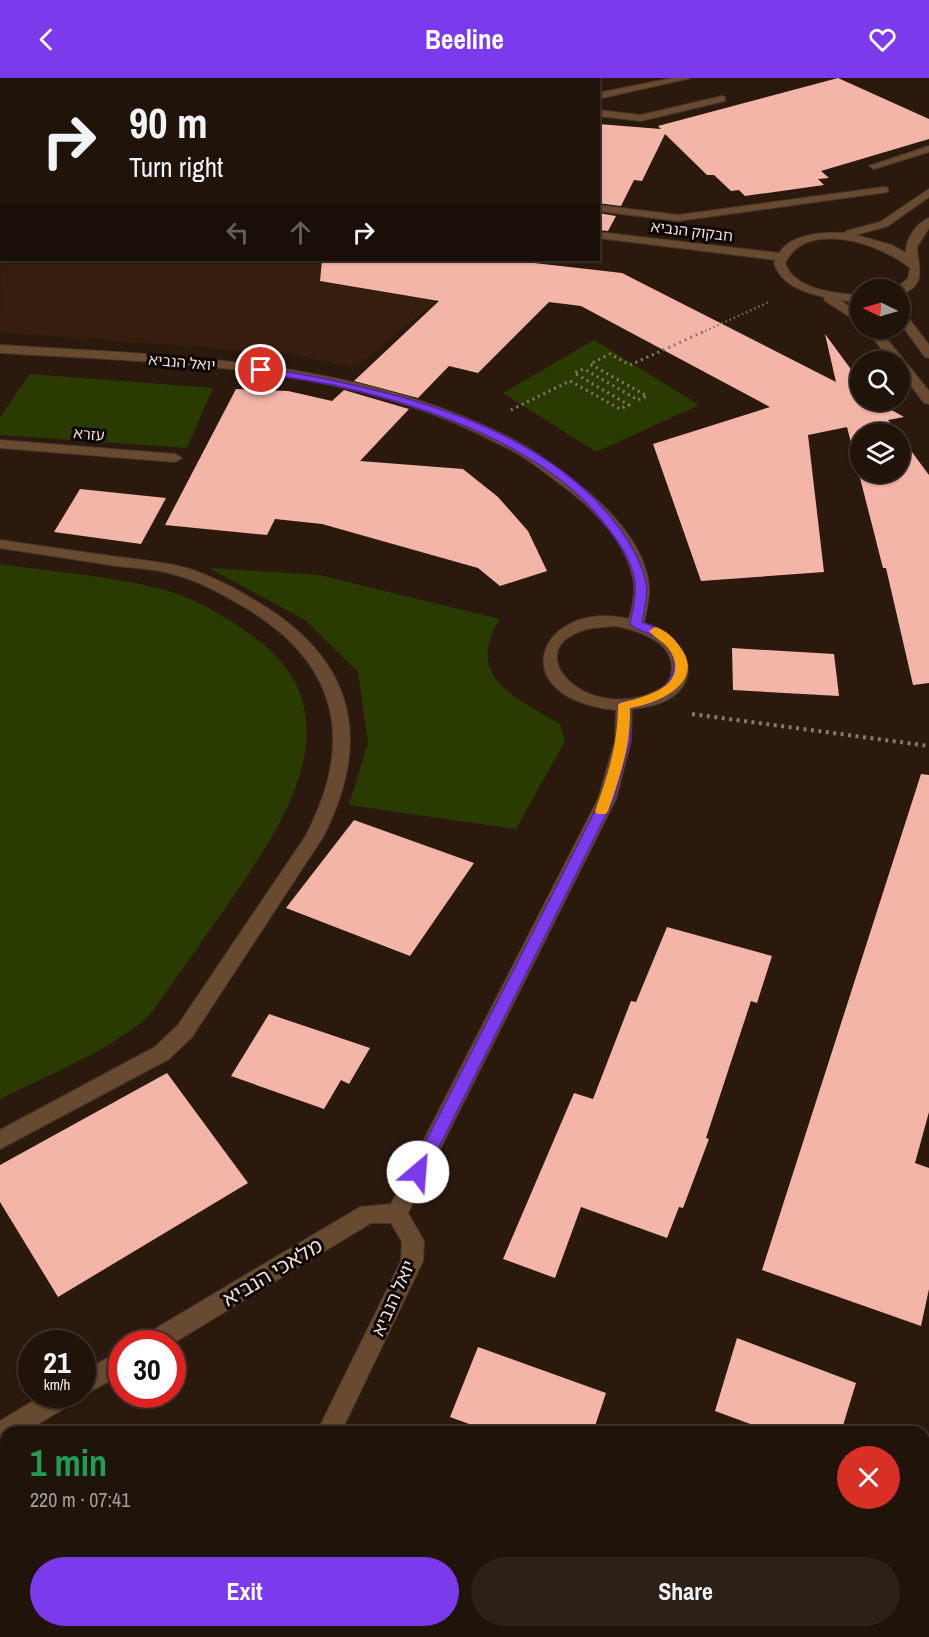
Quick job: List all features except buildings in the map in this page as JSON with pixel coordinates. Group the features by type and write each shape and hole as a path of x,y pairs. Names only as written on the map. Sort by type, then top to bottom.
{"street":[{"path":"600,96 686,78"},
{"path":"600,113 641,118 722,99"},
{"path":"874,166 929,149"},
{"path":"600,209 639,226 678,218 884,190"},
{"path":"850,298 825,295 803,287 782,270 782,257 788,249 799,243 878,226 929,192"},
{"path":"910,282 916,274 913,265 912,243 929,221"},
{"name":"חבקוק הנביא","path":"600,235 639,226 782,257"},
{"path":"822,238 842,237 873,241 898,251 913,265"},
{"path":"825,295 850,312"},
{"path":"910,328 929,354"},
{"path":"880,339 890,351"},
{"name":"יואל הנביא","path":"0,349 261,370 334,382 401,400 476,428 517,447 563,477 600,509 627,545 641,583 636,624"},
{"path":"910,376 929,400"},
{"name":"עזרא","path":"0,444 175,458"},
{"path":"0,544 175,570 220,587 257,606 288,627 312,651 330,677 340,705 343,737 339,771 327,809 307,851 185,1031 162,1053 0,1140"},
{"path":"605,621 636,624 654,630 669,640 678,652 682,665 678,679 662,695 645,702 624,705 602,704 573,694 554,678 548,658 557,639 577,626 605,621"},
{"path":"397,1213 608,799 623,741 624,705"},
{"name":"יואל הנביא","path":"332,1426 412,1261 413,1241 397,1213"},
{"name":"מלאכי הנביא","path":"174,1330 368,1214 397,1213"},
{"path":"13,1426 43,1408"}],"path":[{"path":"476,428 570,381 620,410 629,405 574,373 584,369 638,400 647,396 590,364 610,354 630,365 803,287"},
{"path":"624,705 929,746"}],"shaded area":[{"path":"1,261 503,261 497,269 457,284 355,368 292,354 0,332"}],"green space":[{"path":"594,340 699,405 596,452 503,393"},
{"path":"30,374 213,388 187,448 0,435 0,417"},
{"path":"0,564 138,584 182,595 206,606 250,634 283,665 302,698 307,733 301,769 288,805 270,841 150,1015 97,1051 0,1099"},
{"path":"209,568 319,575 500,619 490,639 488,656 491,671 512,695 560,724 565,741 516,829 349,805 368,743 358,672 305,620"}],"slow traffic":[{"path":"602,811 620,760 624,731 624,705 654,699 669,690 678,679 682,665 678,652 669,640 655,631"}],"route":[{"path":"261,370 334,382 401,400 463,422 517,447 563,477 600,509 627,545 641,583 636,624 654,630 669,640 678,652 682,665 678,679 662,695 645,702 624,705 624,731 620,760 608,799 418,1172"}]}
